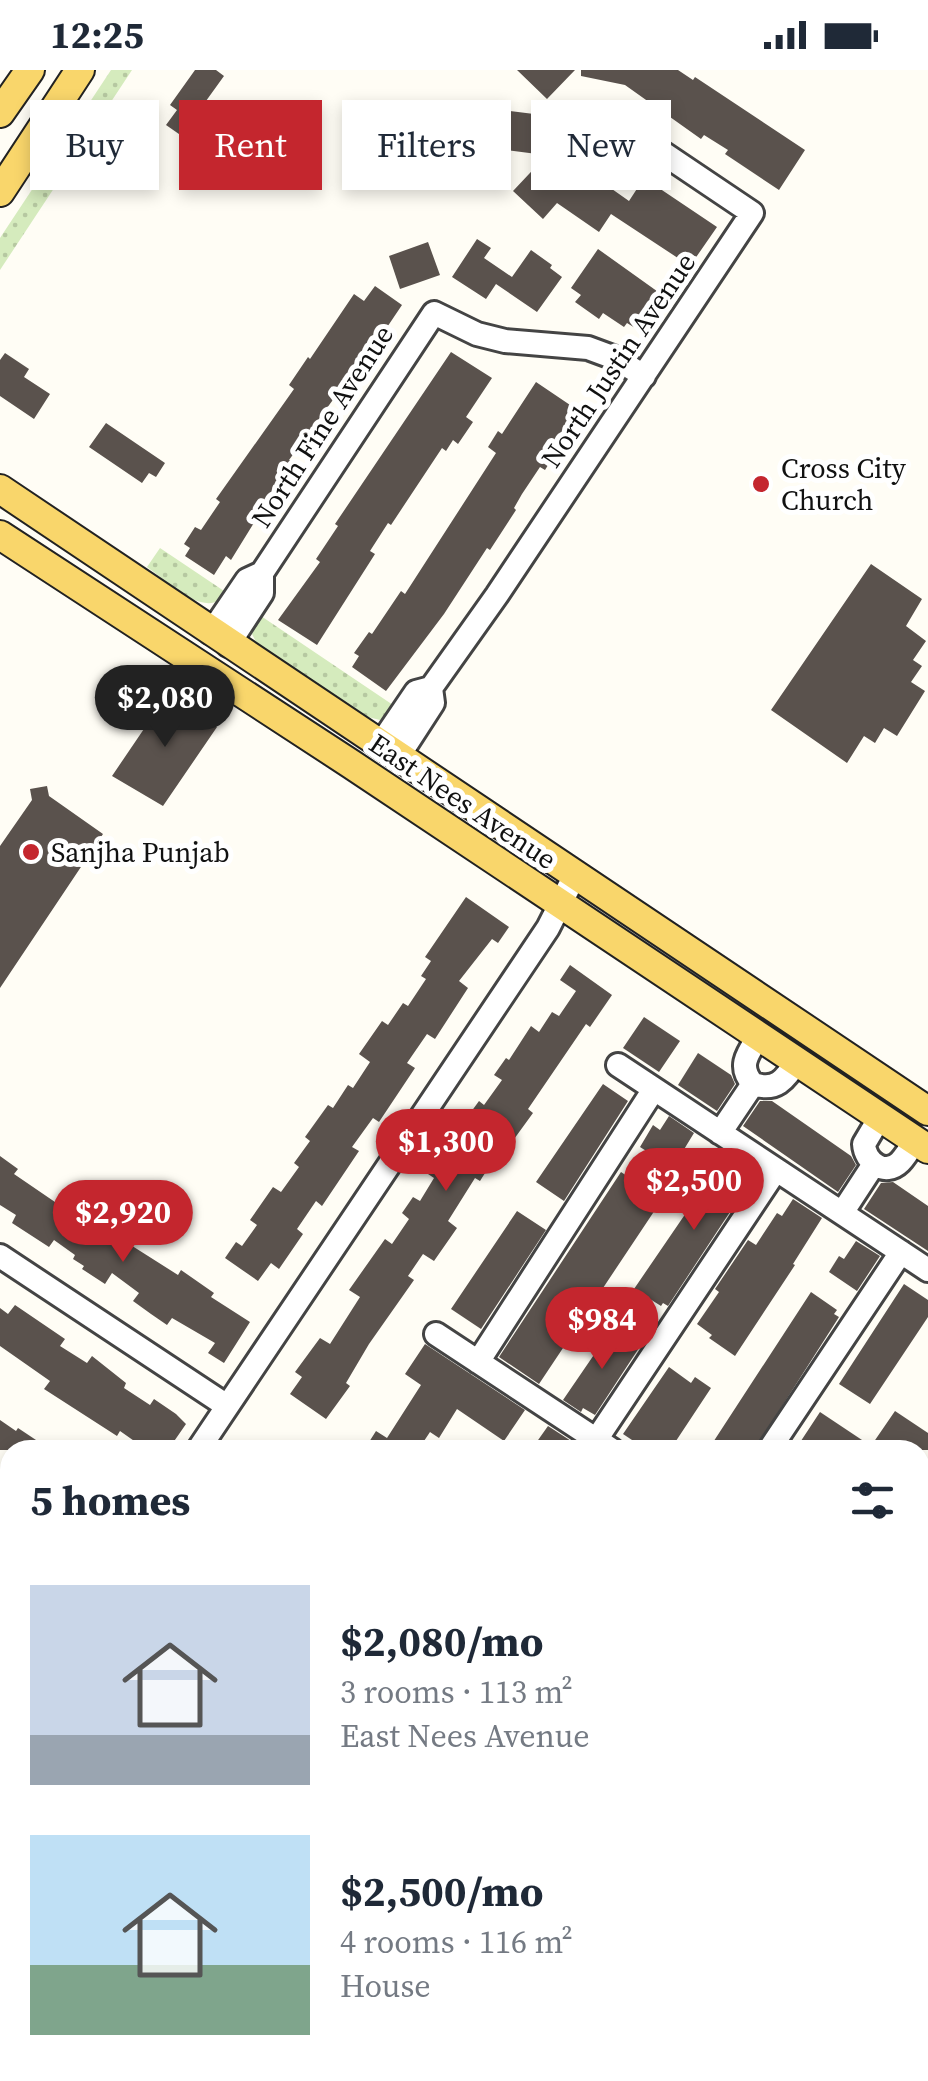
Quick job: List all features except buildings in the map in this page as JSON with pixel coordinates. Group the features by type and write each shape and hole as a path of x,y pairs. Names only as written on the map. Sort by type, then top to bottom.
{"main road":[{"path":"0,113 30,70"},
{"path":"0,192 77,70"},
{"name":"East Nees Avenue","path":"0,489 928,1111"},
{"name":"East Nees Avenue","path":"0,536 924,1145"},
{"path":"116,612 142,610 189,638 220,639"}],"street":[{"name":"North Justin Avenue","path":"389,751 433,704 431,688 752,213 671,159"},
{"name":"North Fine Avenue","path":"220,639 247,580 262,573 434,313 491,338 588,348 615,358 644,376"},
{"path":"205,1440 548,928 575,876"},
{"path":"753,1084 744,1062 759,1036"},
{"path":"753,1084 774,1087 785,1080 797,1061"},
{"path":"618,1065 928,1270"},
{"path":"720,1133 753,1084"},
{"path":"478,1362 654,1090"},
{"path":"880,1117 864,1144 866,1158 874,1164 892,1168 924,1145"},
{"path":"842,1213 874,1164"},
{"path":"607,1440 776,1170"},
{"path":"776,1440 901,1252"},
{"path":"0,1256 227,1406"},
{"path":"436,1334 596,1440"}],"green space":[{"path":"111,70 132,70 112,100 91,100"},
{"path":"32,190 53,190 0,270 0,238"},
{"path":"160,548 227,593 219,601 209,603 176,589 147,567"},
{"path":"258,614 396,707 380,720 368,717 257,644 252,634"}],"place":[{"name":"Cross City Church","path":"761,484"},
{"name":"Sanjha Punjab","path":"31,852"}]}
